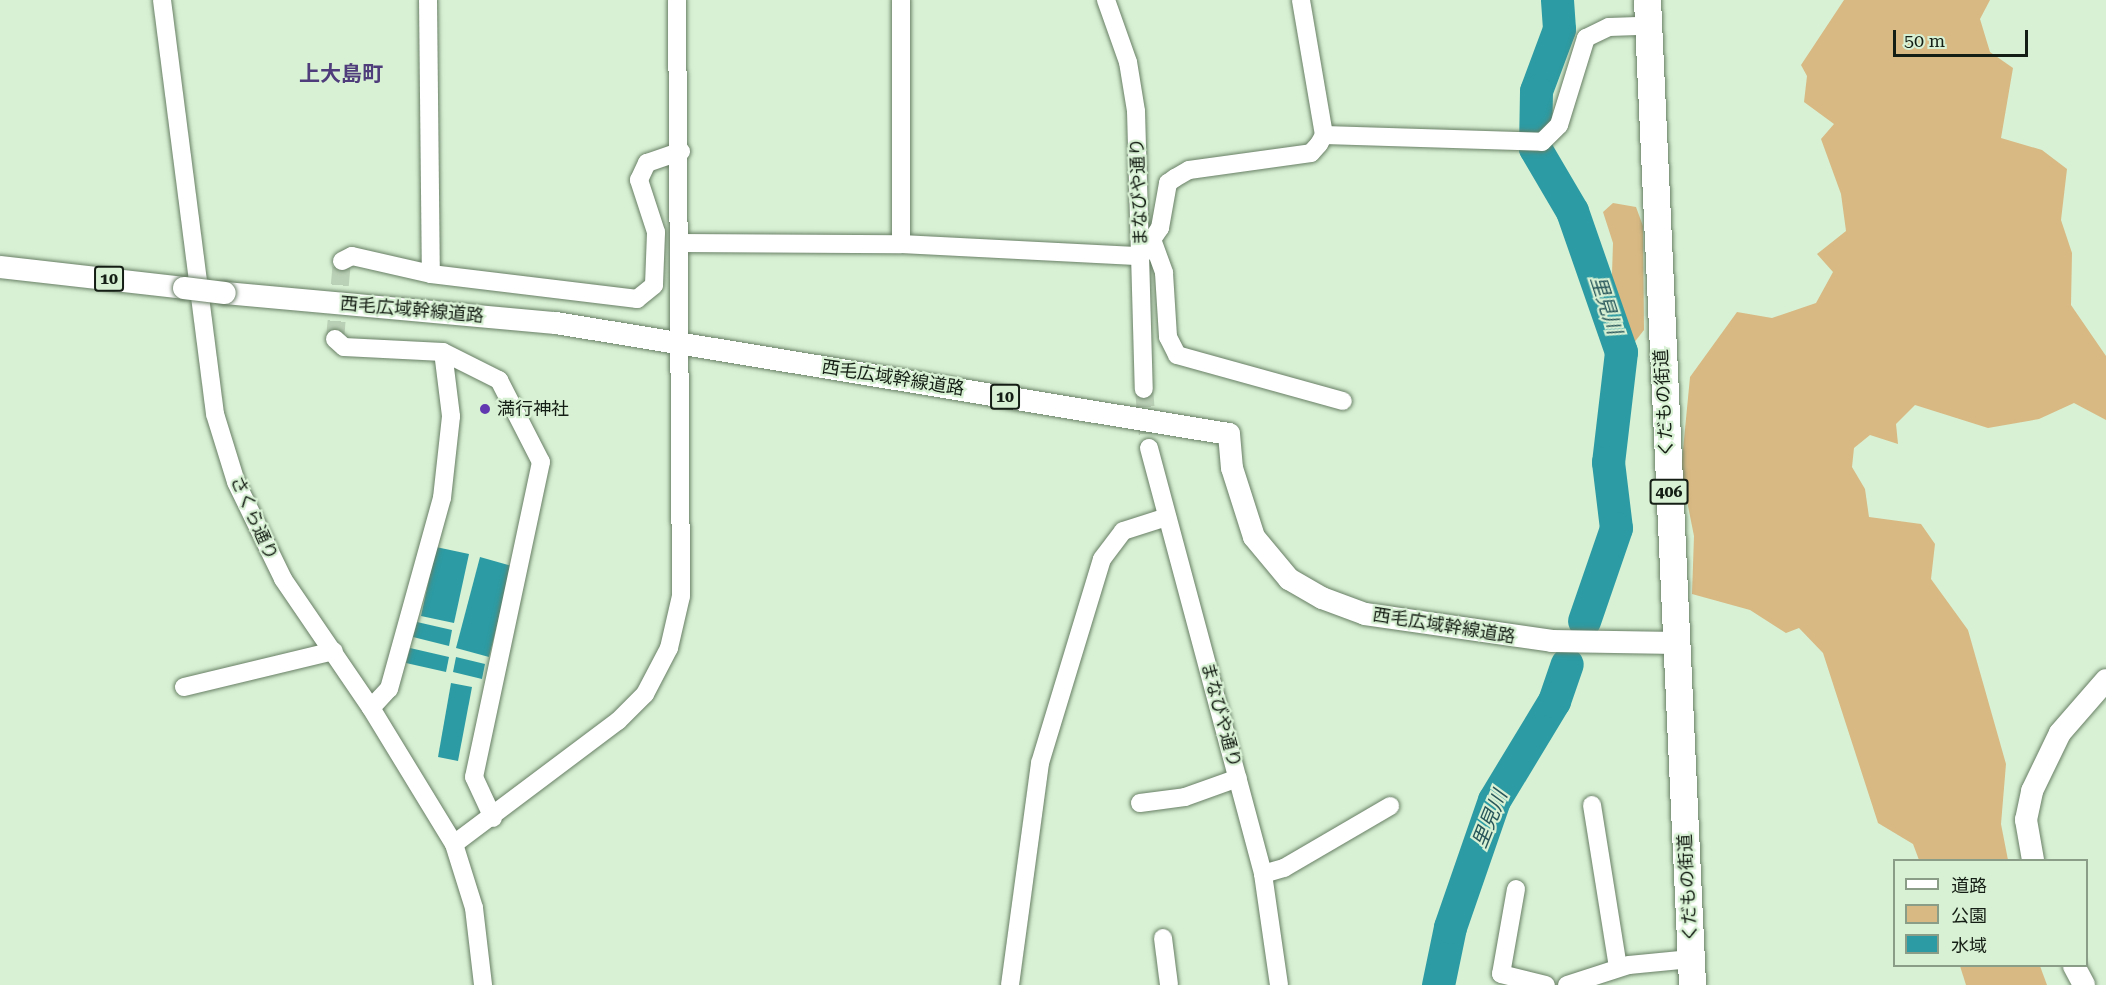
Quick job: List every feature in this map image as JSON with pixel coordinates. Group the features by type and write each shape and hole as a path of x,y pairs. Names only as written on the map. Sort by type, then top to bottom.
{"highway":[{"name":"くだもの街道","path":"1646,13 1692,972"}],"main road":[{"name":"西毛広域幹線道路","path":"0,267 225,293 556,322 1229,434 1232,468 1254,537 1289,579 1322,598 1365,614 1552,642 1677,643"},
{"path":"2033,859 2026,820 2032,791 2060,734 2106,680"},
{"path":"2075,967 2084,985"}],"street":[{"name":"さくら通り","path":"162,0 215,414 256,531 283,579 371,708 454,844 474,908 483,985"},
{"path":"428,0 431,274"},
{"path":"454,844 494,818 618,721 645,694 669,648 681,596 679,243 681,151 677,0"},
{"path":"901,0 901,244"},
{"name":"まなびや通り","path":"1106,0 1128,62 1136,111 1147,249 1144,389"},
{"path":"1147,249 1168,183 1175,177 1189,170 1311,153 1324,135 1301,0"},
{"path":"1324,135 1547,140 1559,125 1586,38 1646,13"},
{"path":"342,261 352,256 431,274 637,299 654,285 656,232 639,180 647,163 681,151"},
{"path":"679,243 901,244 1147,249"},
{"path":"1147,249 1164,273 1168,337 1177,355 1344,401"},
{"path":"335,339 344,347 443,352 499,380 541,462 474,777 494,818"},
{"path":"371,708 389,689 442,498 451,416 443,352"},
{"name":"まなびや通り","path":"1149,448 1263,874 1279,985"},
{"path":"1010,985 1017,952 1040,764 1057,697 1112,542 1123,531 1167,517"},
{"path":"184,687 334,651"},
{"path":"1140,803 1185,797 1238,778"},
{"path":"1592,805 1618,967"},
{"path":"1263,874 1284,868 1390,806"},
{"path":"1516,889 1501,974 1546,985"},
{"path":"1163,939 1169,985"},
{"path":"1017,952 1021,985"},
{"path":"1567,985 1618,967 1692,972"}],"green space":[{"path":"1844,0 1990,0 1980,19 1990,52 2013,68 2001,138 2042,150 2067,169 2061,220 2072,253 2071,305 2106,356 2106,420 2074,403 2039,419 1988,428 1915,405 1896,424 1898,444 1870,435 1854,448 1852,467 1865,489 1869,517 1921,524 1935,544 1931,579 1968,630 2006,764 2001,824 2008,859 1919,859 1913,844 1878,823 1823,653 1799,628 1786,633 1750,610 1692,594 1694,536 1681,471 1690,377 1737,312 1772,318 1816,303 1833,272 1817,254 1846,231 1841,194 1821,139 1834,124 1804,102 1807,76 1801,65"},
{"path":"1613,203 1636,207 1643,226 1644,330 1633,344 1623,343 1611,304 1613,243 1603,212"},
{"path":"1960,967 2040,967 2047,985 1966,985"}],"water":[{"path":"436,547 469,554 454,623 421,616"},
{"path":"480,557 512,566 489,657 456,648"},
{"path":"417,622 452,630 449,646 413,637"},
{"path":"410,648 449,657 446,672 406,663"},
{"path":"456,657 485,664 482,679 453,672"},
{"path":"451,683 472,687 458,761 438,757"}],"waterway":[{"name":"里見川","path":"1557,0 1559,29 1536,91 1535,148 1572,211 1621,352 1608,462 1616,528 1584,621"},
{"name":"里見川","path":"1438,985 1450,927 1494,800 1554,701 1567,664"}],"tunnel":[{"path":"335,339 342,261"},
{"path":"1144,389 1149,448"}],"place":[{"name":"満行神社","path":"485,409"}],"district":[{"name":"上大島町","path":"341,74"}]}
